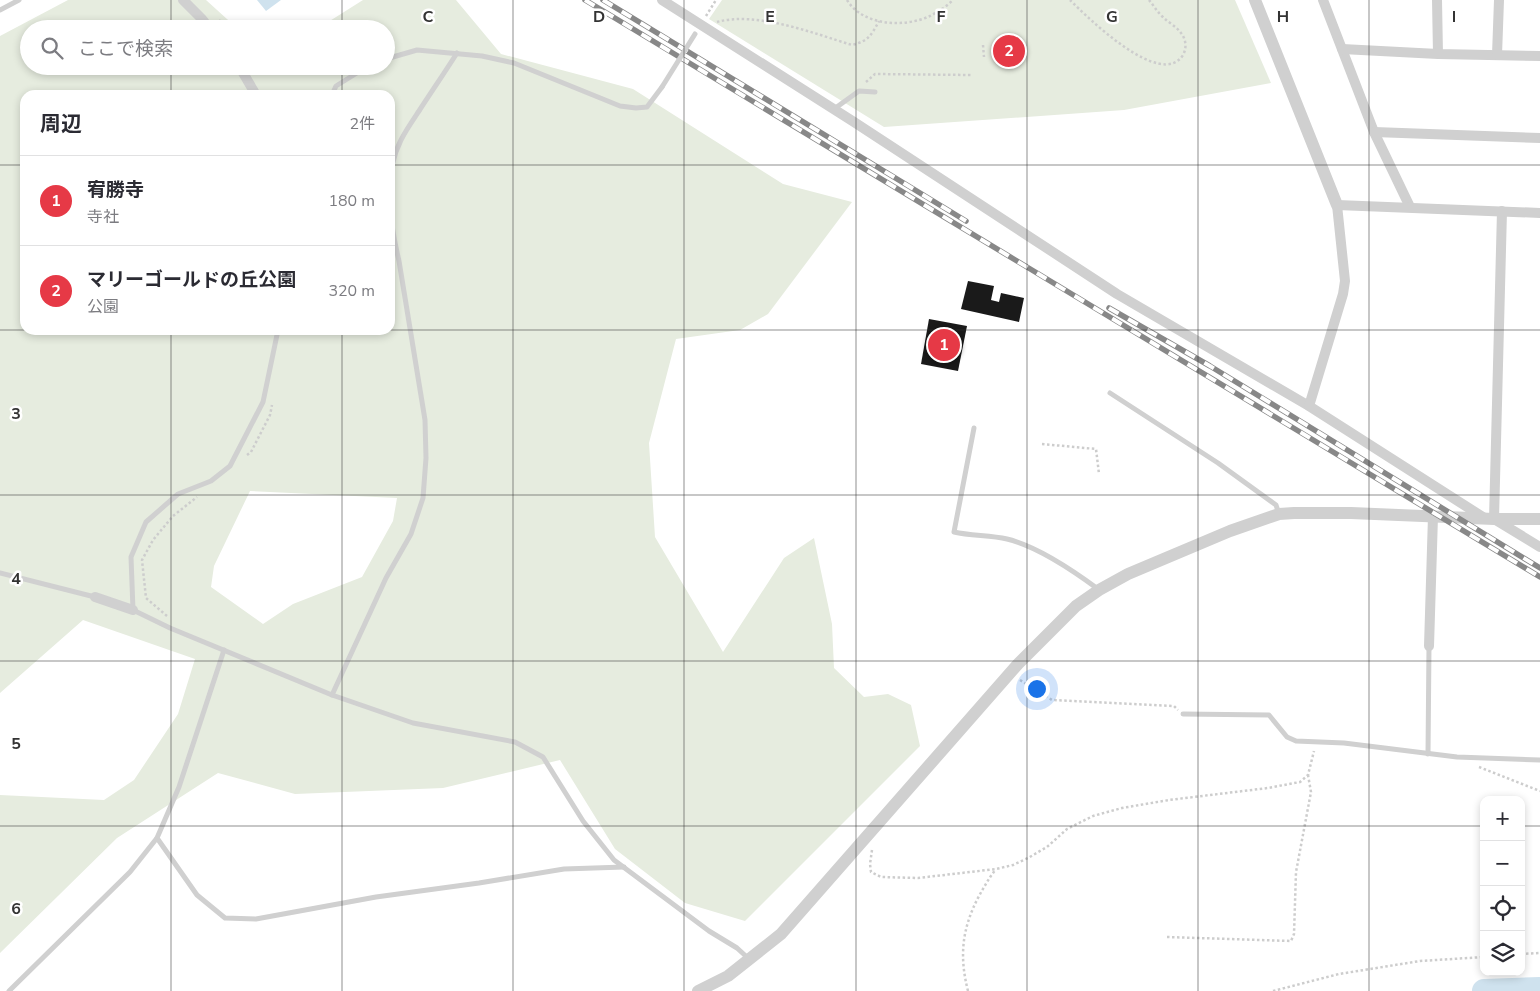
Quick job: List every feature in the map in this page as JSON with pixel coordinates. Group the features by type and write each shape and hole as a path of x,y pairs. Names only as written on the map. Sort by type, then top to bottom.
{"street":[{"path":"183,0 203,20"},
{"path":"662,0 834,109 1117,294 1309,406 1490,519 1540,547"},
{"path":"1256,0 1336,205 1345,281 1343,294 1309,406"},
{"path":"1323,0 1374,132 1410,207"},
{"path":"1437,0 1438,54"},
{"path":"1497,55 1499,0"},
{"path":"1342,49 1438,54 1540,56"},
{"path":"244,75 253,90"},
{"path":"1374,132 1540,138"},
{"path":"1336,205 1540,213"},
{"path":"1490,519 1502,211"},
{"path":"698,991 728,976 781,934 1010,674 1076,606 1099,590 1128,574 1230,531 1279,514 1294,512 1351,513 1490,519 1540,519"},
{"path":"1429,646 1433,516"},
{"path":"95,597 133,610"}],"lane":[{"path":"0,10 19,0"},
{"path":"395,56 417,50 457,53 514,63 620,106 636,108 647,106 695,34 704,26"},
{"path":"395,155 400,140 457,53"},
{"path":"334,90 336,86 354,75"},
{"path":"834,109 859,91 875,92"},
{"path":"332,695 386,578 411,534 423,498 426,458 425,420 395,247"},
{"path":"277,335 263,402 230,466 211,481 178,494 146,522 131,557 133,610 332,695 413,723 515,742 542,757 583,822 614,860 708,931 737,948 750,960"},
{"path":"1110,393 1218,463 1276,505 1279,514"},
{"path":"974,428 954,532 1008,540 1033,549 1065,567 1099,590"},
{"path":"0,573 95,597"},
{"path":"1428,754 1429,646"},
{"path":"9,991 130,872 157,838 179,787 224,650"},
{"path":"1183,714 1269,715 1287,737 1296,741 1372,746 1457,757 1540,760"},
{"path":"157,838 197,894 225,918 256,919 376,897 564,869 624,867"}],"path":[{"path":"704,26 716,0"},
{"path":"848,0 856,12 879,21 904,22 930,16 953,0"},
{"path":"1070,0 1114,41 1157,64 1168,65 1177,62 1186,50 1186,42 1182,34 1162,17 1149,0"},
{"path":"704,26 718,21 743,18 791,27 852,45 870,37 879,21"},
{"path":"984,45 984,58"},
{"path":"866,82 875,74 971,75"},
{"path":"244,458 251,452 270,415 272,405"},
{"path":"1042,444 1096,449 1099,474"},
{"path":"168,616 146,598 142,560 153,540 173,516 201,494"},
{"path":"1010,674 1052,700 1071,703 1174,706 1183,714"},
{"path":"1168,936 1290,941 1294,934 1296,872 1311,792 1308,775 1313,752 1318,747 1318,741"},
{"path":"1457,757 1472,765 1540,792"},
{"path":"868,836 872,846 871,872 881,877 918,878 996,869 1028,858 1068,829 1093,816 1122,808 1169,800 1268,788 1300,782 1308,775"},
{"path":"968,991 962,957 963,938 972,910 990,876 996,869"},
{"path":"1525,954 1540,953"},
{"path":"1273,991 1339,974 1420,961 1480,957"}],"shaded area":[{"path":"68,0 206,0 228,20 30,20"},
{"path":"363,0 456,0 501,54 633,89 783,184 852,202 768,314 740,330 676,339 649,443 655,537 723,652 784,558 814,538 832,624 834,668 864,697 888,694 911,705 920,746 745,921 685,903 615,849 560,760 443,788 295,794 218,773 117,838 0,953 0,795 104,800 134,780 178,714 195,659 83,620 0,693 0,36 20,25 20,75 395,75 395,20 331,20","holes":["250,491 397,498 393,521 362,577 293,604 263,624 211,587 214,566"]},
{"path":"722,0 1235,0 1271,83 1124,110 884,127 709,19"}],"water":[{"path":"257,0 281,0 266,11"}],"building":[{"path":"968,281 994,286 991,300 999,302 1001,293 1024,298 1019,322 961,309"},
{"path":"929,319 967,326 958,371 921,364"}],"waterway":[{"path":"1484,991 1540,989"}],"railway":[{"path":"585,0 1540,577"},
{"path":"603,0 966,221"},
{"path":"1109,308 1210,366 1540,568"}],"place":[{"name":"マリーゴールドの丘公園","path":"1009,51"},
{"name":"宥勝寺","path":"944,345"}]}
